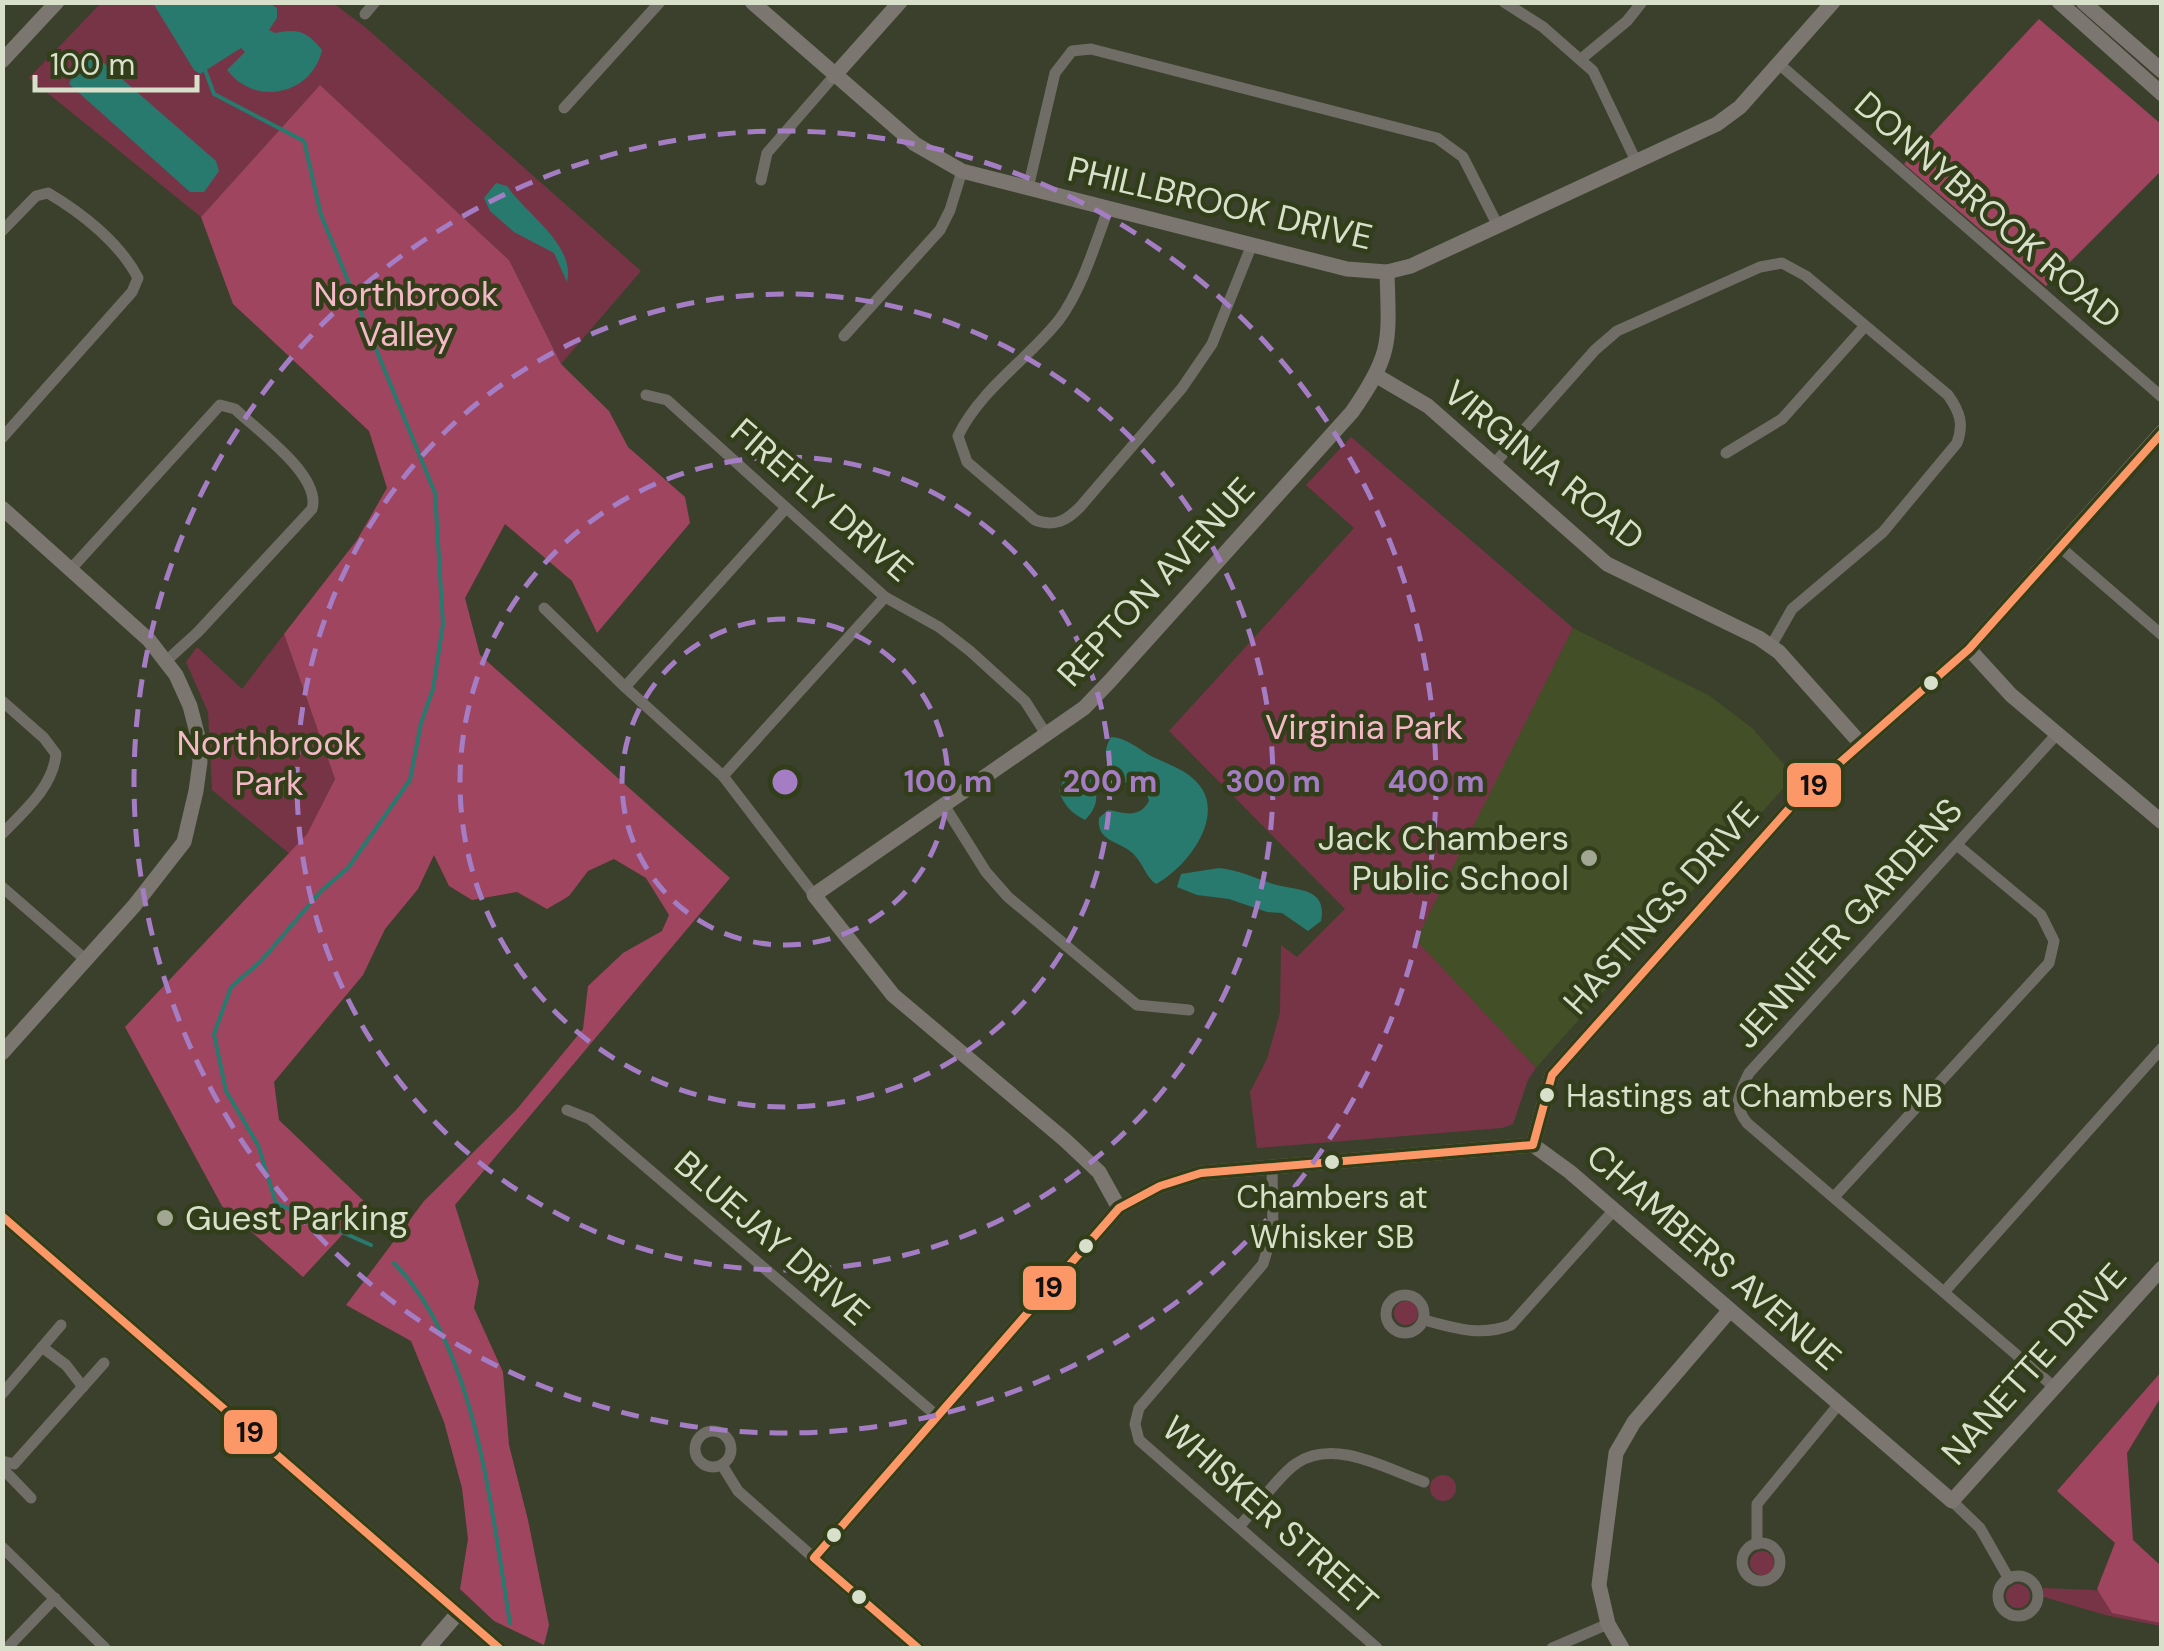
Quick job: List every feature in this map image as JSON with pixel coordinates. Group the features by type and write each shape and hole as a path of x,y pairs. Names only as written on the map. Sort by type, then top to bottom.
{"street":[{"path":"2,60 57,2"},
{"path":"364,14 376,2"},
{"path":"564,108 660,2"},
{"name":"PHILLBROOK DRIVE","path":"752,2 915,144 962,171 1251,247 1347,269 1387,272 1411,266 1717,124 1740,107 1833,2"},
{"path":"760,180 767,153 900,2"},
{"path":"1504,2 1543,26 1593,71 1636,160"},
{"path":"1581,59 1628,21 1642,2"},
{"path":"2059,2 2162,94"},
{"path":"2084,2 2162,71"},
{"path":"1028,188 1054,73 1072,51 1091,49 1437,138 1463,158 1498,224"},
{"name":"DONNYBROOK ROAD","path":"1778,64 2162,398"},
{"path":"844,336 940,230 962,171"},
{"path":"2,231 36,196 48,193 67,204 128,258 138,278 132,292 2,438"},
{"path":"1109,207 1075,294 1058,320 968,415 958,436 967,462 1034,520 1048,525 1066,520 1080,507 1182,388 1212,344 1251,247"},
{"path":"1494,464 1595,350 1617,331 1760,268 1782,263 1806,276 1948,395 1957,408 1962,428 1957,443 1884,532 1792,609 1771,646"},
{"name":"REPTON AVENUE","path":"814,895 1084,708 1110,682 1352,412 1377,376 1389,327 1387,272"},
{"path":"1726,453 1782,419 1865,326"},
{"name":"VIRGINIA ROAD","path":"1377,376 1428,406 1607,564 1771,646 1861,744"},
{"name":"FIREFLY DRIVE","path":"646,395 666,400 885,597 939,626 970,651 1025,701 1046,734"},
{"path":"70,570 220,405 235,409 309,480 316,497 312,509 166,661"},
{"name":"HASTINGS DRIVE","path":"1532,1145 1552,1075 1794,803 1968,649 2162,432"},
{"path":"2,508 149,640 166,661 190,706 198,738 198,776 184,842 2,1053"},
{"path":"625,688 786,508"},
{"path":"2060,548 2162,635"},
{"path":"724,776 885,597"},
{"path":"544,608 625,688 724,776 893,995 1100,1172 1120,1208"},
{"path":"1968,649 2011,695 2162,822"},
{"path":"2,701 44,738 56,754 54,768 38,795 2,834"},
{"name":"JENNIFER GARDENS","path":"2054,1387 1747,1123 1736,1099 1749,1074 2056,735"},
{"path":"944,805 986,872 1008,897 1136,1005 1190,1010"},
{"path":"1834,1197 2049,963 2054,941 2041,916 1957,844"},
{"path":"2,887 86,960"},
{"path":"1944,1292 2162,1048"},
{"name":"BLUEJAY DRIVE","path":"567,1110 590,1119 937,1416"},
{"name":"CHAMBERS AVENUE","path":"814,1558 1120,1208 1160,1186 1202,1173 1532,1145 1614,1210 1952,1500 1980,1528 2010,1578"},
{"name":"WHISKER STREET","path":"1272,1166 1273,1230 1263,1264 1140,1408 1136,1424 1139,1440 1239,1527 1360,1642 1377,1648"},
{"path":"1424,1320 1469,1332 1492,1332 1511,1325 1614,1210"},
{"path":"2,1216 499,1648"},
{"name":"NANETTE DRIVE","path":"1952,1500 2162,1268"},
{"path":"1622,1648 1608,1624 1599,1585 1616,1453 1634,1422 1730,1310"},
{"path":"2,1394 61,1325"},
{"path":"42,1347 66,1365 83,1387"},
{"path":"2,1465 14,1464 104,1363"},
{"path":"1757,1544 1757,1504 1840,1404"},
{"path":"1239,1527 1296,1463 1328,1452 1424,1482"},
{"path":"2,1465 31,1498"},
{"path":"722,1465 738,1491 918,1648"},
{"path":"2,1547 106,1648"},
{"path":"7,1648 55,1598"},
{"path":"428,1648 458,1613"},
{"path":"1552,1648 1608,1624"}],"shaded area":[{"name":"Jack Chambers Public School","path":"1573,628 1710,696 1752,728 1794,776 1536,1068 1415,940"}],"green space":[{"path":"101,3 333,3 641,271 561,364 509,260 320,85 201,217 29,78"},
{"path":"2039,19 2162,125 2161,171 2046,286 1904,164"},
{"name":"Northbrook Valley","path":"320,85 509,260 561,364 609,411 628,447 685,497 690,523 597,633 572,581 505,524 465,598 480,655 730,878 455,1205 479,1282 474,1308 503,1372 509,1445 549,1625 544,1645 494,1621 460,1589 468,1539 462,1488 444,1422 411,1341 346,1305 424,1201 517,1109 583,1029 588,986 623,953 662,931 669,915 646,878 614,859 588,871 569,896 547,909 517,892 472,900 449,886 434,855 418,889 385,929 363,975 274,1082 279,1120 369,1206 303,1277 222,1206 125,1027 307,834 335,779 284,634 357,540 387,488 369,431 233,304 201,217"},
{"name":"Virginia Park","path":"1351,437 1573,628 1416,940 1536,1068 1513,1124 1502,1128 1257,1148 1250,1092 1267,1059 1280,1013 1281,945 1297,957 1345,909 1169,731 1354,528 1306,485"},
{"name":"Northbrook Park","path":"284,634 335,779 307,834 290,854 212,790 208,712 186,662 197,647 242,689"},
{"path":"1406,1301 1418,1313 1406,1325 1394,1313"},
{"path":"2161,1372 2161,1397 2127,1453 2133,1540 2161,1566 2161,1623 2112,1613 2097,1589 2115,1543 2057,1491"},
{"path":"1443,1475 1452,1479 1456,1488 1452,1497 1443,1501 1434,1497 1430,1488 1434,1479"},
{"path":"1762,1551 1771,1554 1771,1572 1762,1575 1753,1572 1750,1563 1753,1554"},
{"path":"2013,1584 2023,1584 2030,1596 2023,1608 2013,1608 2006,1601 2006,1591"},
{"path":"2043,1588 2092,1590 2161,1601 2161,1626 2044,1597"}],"water":[{"path":"153,3 269,3 277,8 277,18 269,30 302,33 322,50 307,77 295,86 267,92 252,89 227,70 245,52 241,48 200,74"},
{"path":"98,58 216,161 219,171 204,192 190,192 69,84 79,66"},
{"path":"496,183 507,186 557,242 568,268 567,282 554,253 514,232 490,211 484,198"},
{"path":"1111,737 1185,772 1200,786 1206,799 1208,813 1198,842 1179,867 1156,884 1136,857 1106,837 1099,826 1099,818 1108,810 1136,813 1149,801 1147,793 1121,778 1109,764 1106,756"},
{"path":"1085,769 1093,783 1096,801 1085,820 1069,808 1059,791 1064,778 1073,770"},
{"path":"1219,868 1308,892 1320,901 1321,921 1308,931 1282,913 1177,887 1181,874"}],"waterway":[{"path":"205,70 214,94 304,141 321,215 435,493 443,624 433,689 421,723 410,780 348,868 321,891 261,961 231,987 214,1034 226,1091 258,1145 276,1203 371,1245"},
{"path":"394,1263 422,1298 462,1384 487,1482 510,1623"}],"transit line":[{"name":"19","path":"918,1648 814,1558 1119,1208 1160,1186 1201,1173 1533,1145 1552,1075 1794,803 1969,649 2162,433"},
{"name":"19","path":"2,1216 499,1648"}],"place":[{"name":"Jack Chambers Public School","path":"1589,858"},
{"name":"Hastings at Chambers NB","path":"1547,1095"},
{"name":"Chambers at Whisker SB","path":"1332,1162"},
{"name":"Guest Parking","path":"165,1218"}]}
